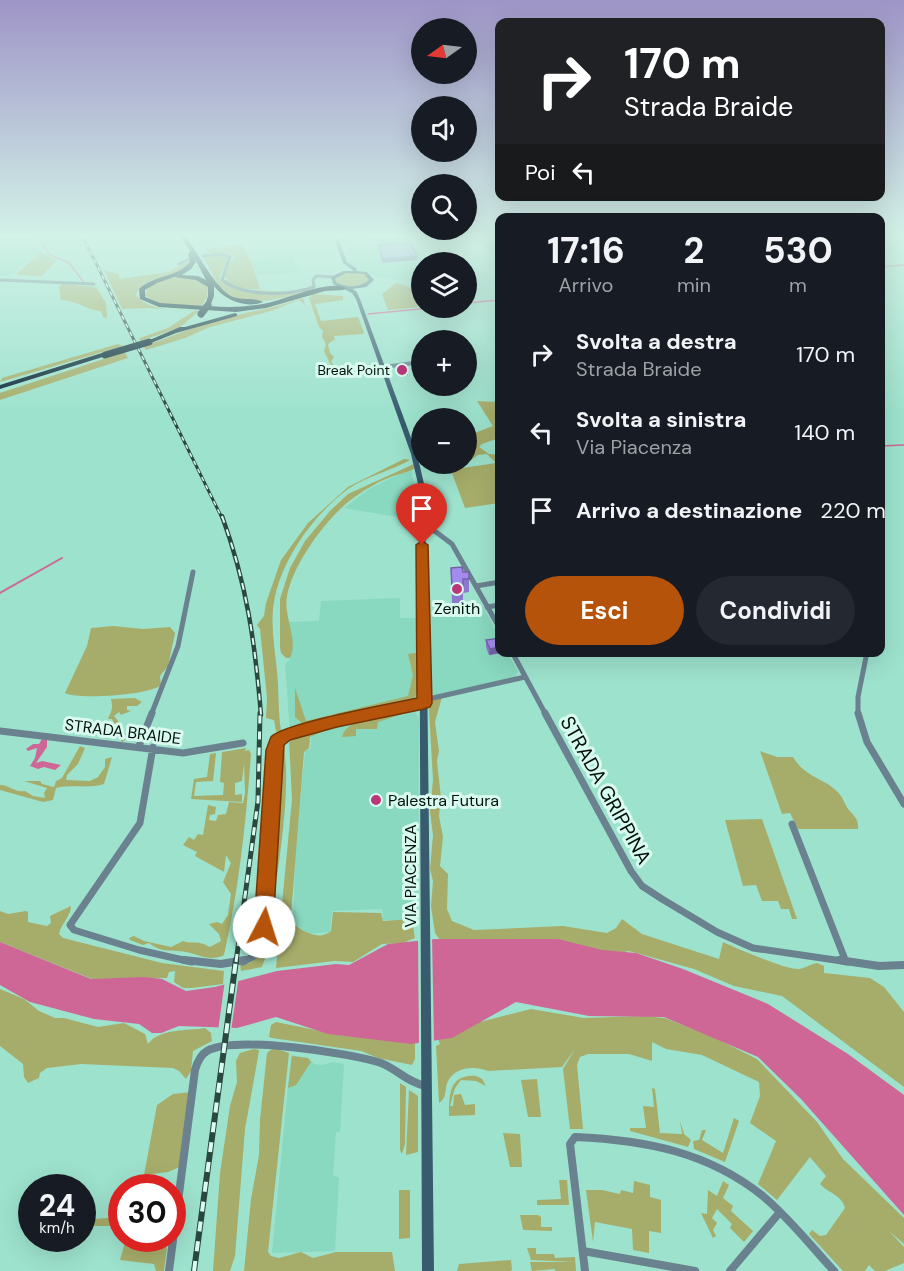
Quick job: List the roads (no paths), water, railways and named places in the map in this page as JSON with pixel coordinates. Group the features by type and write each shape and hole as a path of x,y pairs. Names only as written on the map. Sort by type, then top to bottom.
{"highway":[{"path":"141,294 143,300 159,305 236,310 266,306 302,295"},
{"path":"225,294 239,301 261,302 302,295"},
{"path":"0,388 149,342 210,320 268,308 306,294"},
{"path":"177,331 201,314 212,297"}],"main road":[{"path":"355,294 358,299"},
{"path":"358,294 358,299"},
{"name":"VIA PIACENZA","path":"358,299 419,471 423,527 428,1271"}],"street":[{"path":"382,367 411,363"},
{"path":"423,527 436,532 452,544 495,621"},
{"path":"140,746 178,646 193,572"},
{"path":"476,585 495,583"},
{"path":"487,607 495,606"},
{"name":"STRADA GRIPPINA","path":"515,657 634,876 642,886 709,927 753,948 879,966 904,965"},
{"path":"866,657 858,697 858,717 867,742 904,804"},
{"path":"153,747 140,823 70,926 74,930 95,937 172,959 228,964 245,963 256,955 261,943 266,910 274,750 277,741 285,735 337,721 525,676"},
{"name":"STRADA BRAIDE","path":"0,731 190,752 243,743"},
{"path":"792,824 846,962"},
{"path":"169,1271 195,1070 199,1059 207,1051 229,1045 288,1047 380,1063 391,1067 412,1083 426,1086"},
{"path":"585,1271 571,1139 575,1137 627,1138 677,1150 728,1171 750,1186 780,1212 834,1271"},
{"path":"730,1271 780,1212"},
{"path":"583,1251 695,1271"}],"waterway":[{"path":"477,302 495,300"},
{"path":"368,314 411,310"},
{"path":"885,446 904,445"},
{"path":"0,593 62,558"}],"railway":[{"path":"111,294 222,518"},
{"path":"222,516 238,566 249,614 261,715"},
{"path":"236,962 258,801 260,713"},
{"path":"194,1271 236,960"}],"place":[{"name":"Break Point","path":"402,370"},
{"name":"Zenith","path":"457,589"},
{"name":"Palestra Futura","path":"376,800"}]}
